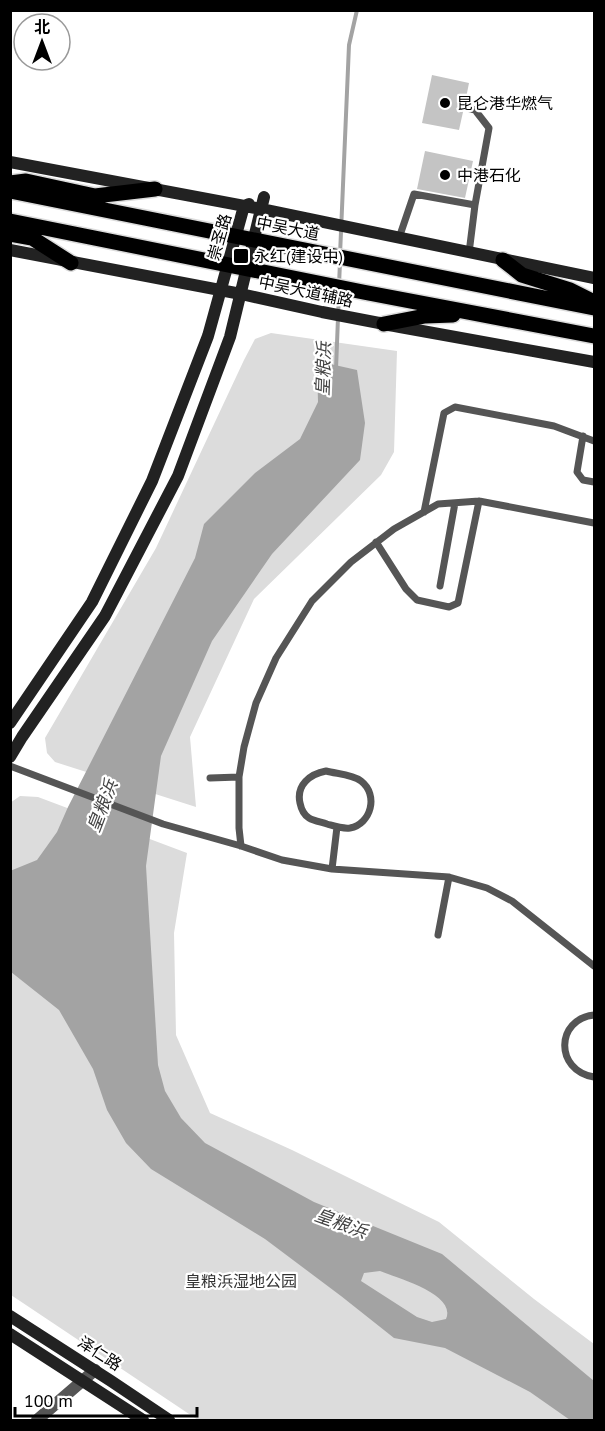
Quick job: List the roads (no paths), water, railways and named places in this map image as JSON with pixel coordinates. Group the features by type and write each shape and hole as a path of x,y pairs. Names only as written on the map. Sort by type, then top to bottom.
{"main road":[{"path":"10,162 244,206 594,278"},
{"path":"10,183 26,181 95,196 155,189"},
{"name":"中吴大道","path":"10,191 594,308"},
{"name":"崇圣路","path":"10,723 92,602 152,481 208,336 244,206"},
{"name":"崇圣路","path":"10,757 105,616 178,476 230,337 261,210"},
{"path":"10,221 594,336"},
{"path":"10,234 32,238 71,263"},
{"name":"中吴大道辅路","path":"10,250 384,324 594,362"},
{"path":"503,260 522,275 570,290 594,302"},
{"path":"384,324 425,316 480,315"},
{"name":"泽仁路","path":"10,1316 169,1420"},
{"name":"泽仁路","path":"10,1334 143,1420"}],"street":[{"path":"36,1420 95,1370"}],"lane":[{"path":"466,108 475,110 489,128 475,205 470,253"},
{"path":"399,238 414,194 475,205"},
{"path":"424,512 444,413 454,407 554,426 594,441"},
{"path":"583,436 577,472 583,480 594,482"},
{"path":"376,542 406,589 417,600 449,607 458,603 480,501"},
{"path":"241,846 238,828 239,777 244,747 256,703 276,658 312,601 351,562 394,529 438,504 480,501 594,524"},
{"path":"440,586 455,503"},
{"path":"10,766 163,824 282,860 332,869 449,877 487,888 512,901 594,966"},
{"path":"326,771 354,777 368,788 371,797 369,814 355,826 338,827 310,819 300,806 300,789 310,776 317,772 326,771"},
{"path":"210,778 239,777"},
{"path":"332,869 338,827"},
{"path":"438,935 449,877"},
{"path":"594,1015 581,1018 573,1025 567,1034 565,1044 570,1064 586,1076 594,1077"}],"water":[{"path":"317,361 357,370 365,423 360,460 272,554 212,641 161,756 146,866 158,1065 165,1091 181,1118 205,1143 314,1202 442,1254 594,1381 594,1420 570,1420 530,1392 445,1348 394,1338 265,1239 151,1169 126,1143 107,1110 93,1069 59,1010 11,972 10,871 37,860 57,832 195,558 204,524 255,473 300,439 318,402","holes":["380,1271 424,1288 434,1295 443,1302 447,1310 446,1319 432,1322 417,1317 361,1281 364,1273"]}],"waterway":[{"name":"皇粮浜","path":"340,255 349,45 357,10"},
{"name":"皇粮浜","path":"339,285 340,262"},
{"name":"皇粮浜","path":"336,369 339,292"}],"place":[{"name":"昆仑港华燃气","path":"445,103"},
{"name":"中港石化","path":"445,175"},
{"name":"永红(建设中)","path":"241,256"}],"park label":[{"name":"皇粮浜湿地公园","path":"241,1281"}]}
